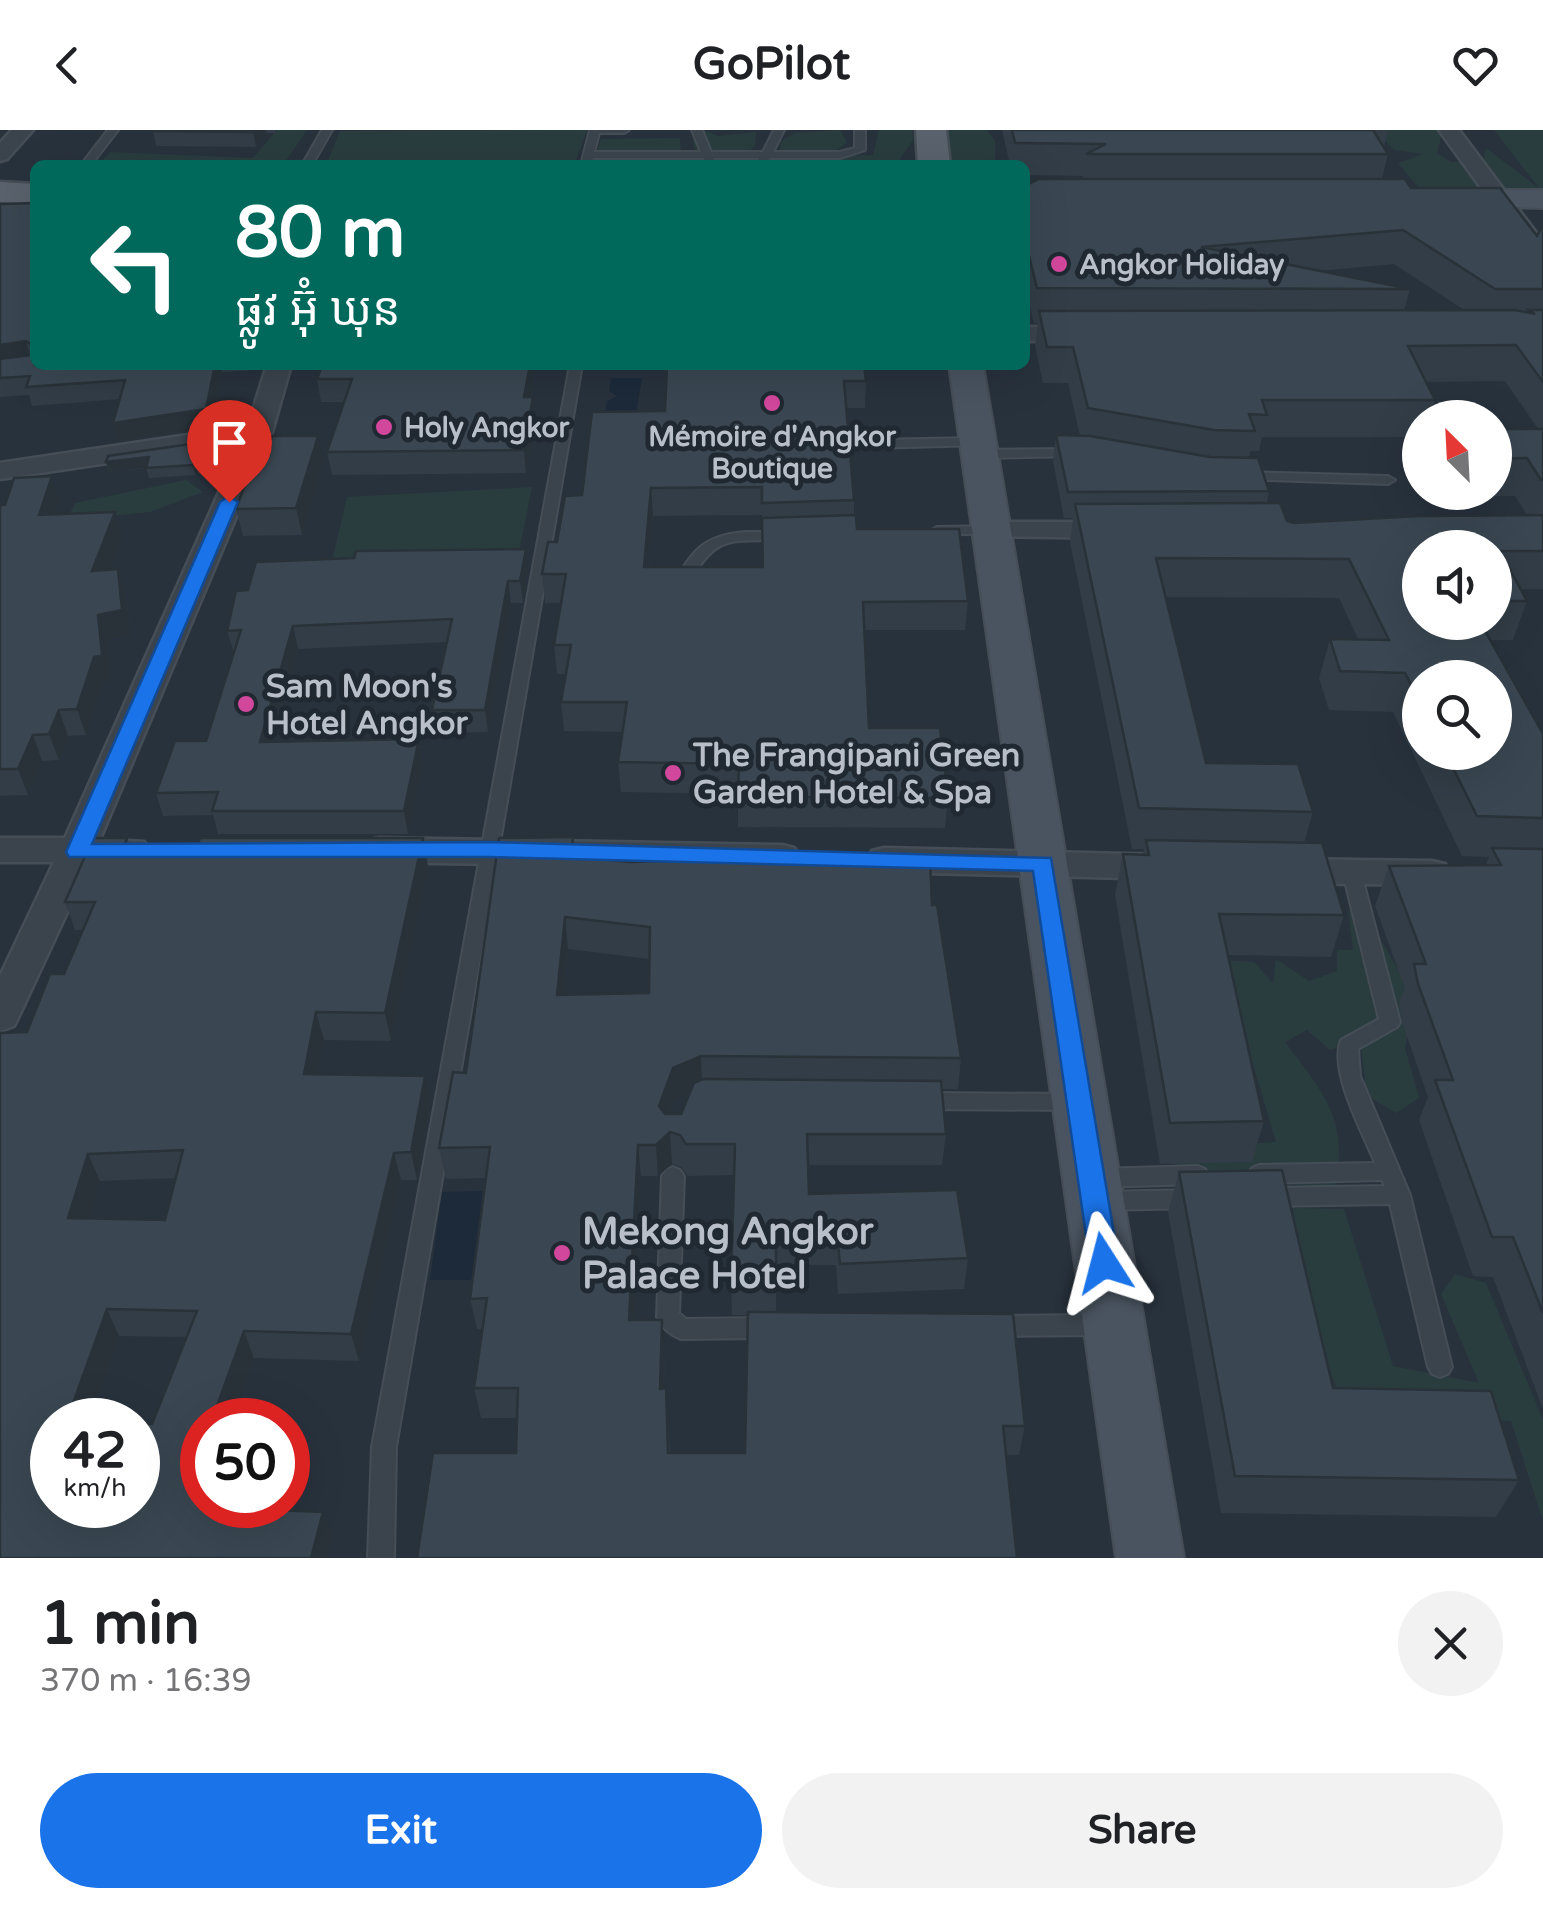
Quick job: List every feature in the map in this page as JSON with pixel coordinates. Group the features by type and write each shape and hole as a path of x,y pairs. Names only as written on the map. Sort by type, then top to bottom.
{"main road":[{"path":"931,130 934,160"},
{"path":"0,170 30,171"},
{"path":"0,192 30,194"},
{"path":"1405,199 1543,199"},
{"path":"967,370 1150,1558"}],"street":[{"path":"0,155 23,130"},
{"path":"1449,130 1543,257"},
{"path":"1030,334 1100,334"},
{"path":"0,1016 77,852 259,432 278,370"},
{"path":"0,471 259,432"},
{"path":"992,530 1143,530"},
{"path":"0,850 175,851"},
{"path":"351,850 1198,868"},
{"path":"1256,870 1466,874"}],"lane":[{"path":"90,160 113,130"},
{"path":"310,160 327,130"},
{"path":"624,130 595,130 588,160 709,160 851,153 860,150 860,130"},
{"path":"697,130 709,160"},
{"path":"764,160 779,130"},
{"path":"381,1558 384,1448 575,370"},
{"path":"869,444 1088,453"},
{"path":"1224,476 1388,480"},
{"path":"917,532 992,530"},
{"path":"678,589 697,552 713,541 806,535"},
{"path":"1352,873 1390,1022 1348,1045 1350,1076 1398,1195 1440,1367"},
{"path":"901,1100 1080,1102"},
{"path":"1093,1190 1388,1171"},
{"path":"673,1176 668,1317 681,1328 799,1328"},
{"path":"1093,1190 1224,1198 1398,1195"},
{"path":"976,1326 1114,1325"}],"shaded area":[{"path":"277,130 307,130 286,160 102,160 111,152 253,158"},
{"path":"587,130 576,160 328,160 340,131"},
{"path":"703,130 718,136 756,132 755,145 747,154 695,154 693,139 704,137"},
{"path":"840,130 847,142 835,152 779,151 782,140 795,133"},
{"path":"879,130 912,130 913,140 899,160 779,160 779,157 873,155"},
{"path":"941,130 987,130 995,141 995,160 945,160"},
{"path":"1375,130 1450,130 1442,133 1437,153 1451,162 1483,162 1486,148 1540,189 1494,130 1543,130 1543,192 1381,188 1418,187 1398,163 1423,154 1394,150"},
{"path":"680,138 681,152 596,153 601,139"},
{"path":"186,480 203,492 150,512 67,520 75,503"},
{"path":"532,487 519,552 332,561 347,497"},
{"path":"1348,909 1383,944 1415,998 1405,1048 1419,1098 1396,1113 1367,1096 1360,1040 1330,1050 1307,1030 1285,1042 1322,1093 1336,1125 1339,1143 1335,1187 1183,1178 1176,1170 1172,1148 1276,1142 1222,960 1254,962 1273,983 1276,959 1309,981 1337,971 1337,950 1353,950"},
{"path":"1293,1208 1344,1209 1393,1366 1479,1383 1441,1294 1455,1274 1486,1283 1543,1420 1543,1521 1511,1421 1400,1417 1343,1407 1300,1285"}],"water":[{"path":"611,378 642,378 636,413 605,413 607,401 617,396 609,391"},
{"path":"483,1191 472,1280 430,1280 442,1192"}],"building":[{"path":"153,130 255,130 253,132"},
{"path":"1012,130 1373,130 1388,154 1086,154 1106,144 1015,143"},
{"path":"1039,179 1405,179 1411,188 1500,188 1537,236 1543,229 1543,289 1495,289 1403,230 1201,247 1410,289 1037,288 1030,260 1030,184"},
{"path":"30,203 30,344 0,345 0,204"},
{"path":"1515,310 1535,314 1529,310 1543,310 1543,382 1516,345 1408,346 1435,400 1262,400 1267,415 1249,414 1255,431 1214,430 1088,408 1073,347 1047,347 1039,311"},
{"path":"30,355 30,370 214,370 206,409 113,423 125,380 26,387 30,376 0,378 0,359"},
{"path":"320,370 529,370 524,397 533,397 524,450 327,452 352,379 317,379"},
{"path":"667,370 865,370 866,381 844,381 854,500 762,503 762,487 651,488 644,567 763,567 762,518 856,515 857,529 959,529 968,601 863,602 869,728 940,728 948,798 738,797 739,764 618,762 627,702 561,702 571,645 554,645 566,574 542,574 548,542 557,542 565,496 582,495 592,412 665,411"},
{"path":"1512,429 1543,429 1543,480 1527,458 1512,458"},
{"path":"1056,435 1090,436 1210,457 1258,458 1269,491 1068,492"},
{"path":"272,436 318,436 296,508 236,509 250,471 259,471"},
{"path":"204,442 193,465 146,468 149,457 106,462 108,456"},
{"path":"52,476 39,515 115,512 92,571 118,569 122,610 98,615 102,655 94,657 77,709 59,710 49,734 33,735 18,769 0,769 0,505 5,505 14,478"},
{"path":"1280,503 1287,521 1294,523 1543,515 1543,551 1512,551 1512,530 1402,530 1402,640 1490,640 1501,660 1402,660 1402,673 1340,671 1330,639 1389,640 1349,559 1156,558 1206,763 1298,764 1313,812 1139,808 1075,504"},
{"path":"526,549 520,581 508,581 485,710 432,710 452,619 293,626 260,742 419,739 404,811 212,811 218,792 156,793 175,741 206,741 241,630 227,631 236,591 248,590 256,562 354,558 356,551"},
{"path":"1512,573 1527,601 1512,601"},
{"path":"1512,679 1543,734 1543,818 1477,816 1454,770 1512,770"},
{"path":"573,837 571,856 630,862 734,859 734,855 930,859 932,905 937,905 961,1058 701,1056 673,1068 659,1106 665,1114 681,1114 694,1083 703,1079 941,1081 946,1134 807,1134 809,1194 957,1190 968,1258 840,1264 837,1234 776,1234 776,1284 731,1284 735,1144 686,1144 680,1135 670,1132 656,1145 638,1145 629,1320 662,1320 660,1389 666,1388 668,1453 745,1453 748,1312 1013,1314 1025,1426 1003,1426 1017,1558 417,1558 433,1453 516,1453 518,1388 474,1388 487,1298 470,1299 490,1147 439,1148 453,1072 466,1073 499,838","holes":["565,917 650,927 649,993 557,995"]},
{"path":"93,838 127,838 124,846 197,847 200,838 423,838 385,1013 316,1012 304,1074 425,1076 411,1152 394,1153 351,1334 244,1331 220,1398 180,1398 180,1528 310,1528 310,1511 323,1512 311,1558 0,1558 0,1033 27,1032 50,974 64,974 95,902 65,902","holes":["183,1150 165,1220 68,1218 88,1154"]},
{"path":"1146,840 1322,843 1344,915 1219,914 1264,1121 1170,1123 1123,854 1149,855"},
{"path":"1492,848 1543,849 1543,1313 1513,1237 1492,1237 1435,1080 1453,1080 1418,984 1414,964 1426,964 1389,866 1501,865"},
{"path":"1282,1170 1333,1388 1491,1391 1519,1480 1235,1476 1179,1172"}],"place":[{"name":"Angkor Holiday","path":"1059,264"},
{"name":"Mémoire d'Angkor Boutique","path":"772,403"},
{"name":"Holy Angkor","path":"384,427"},
{"name":"Sam Moon's Hotel Angkor","path":"246,704"},
{"name":"The Frangipani Green Garden Hotel & Spa","path":"673,773"},
{"name":"Mekong Angkor Palace Hotel","path":"562,1253"}],"route":[{"path":"229,502 77,852 488,850 1043,864 1104,1263"}]}
